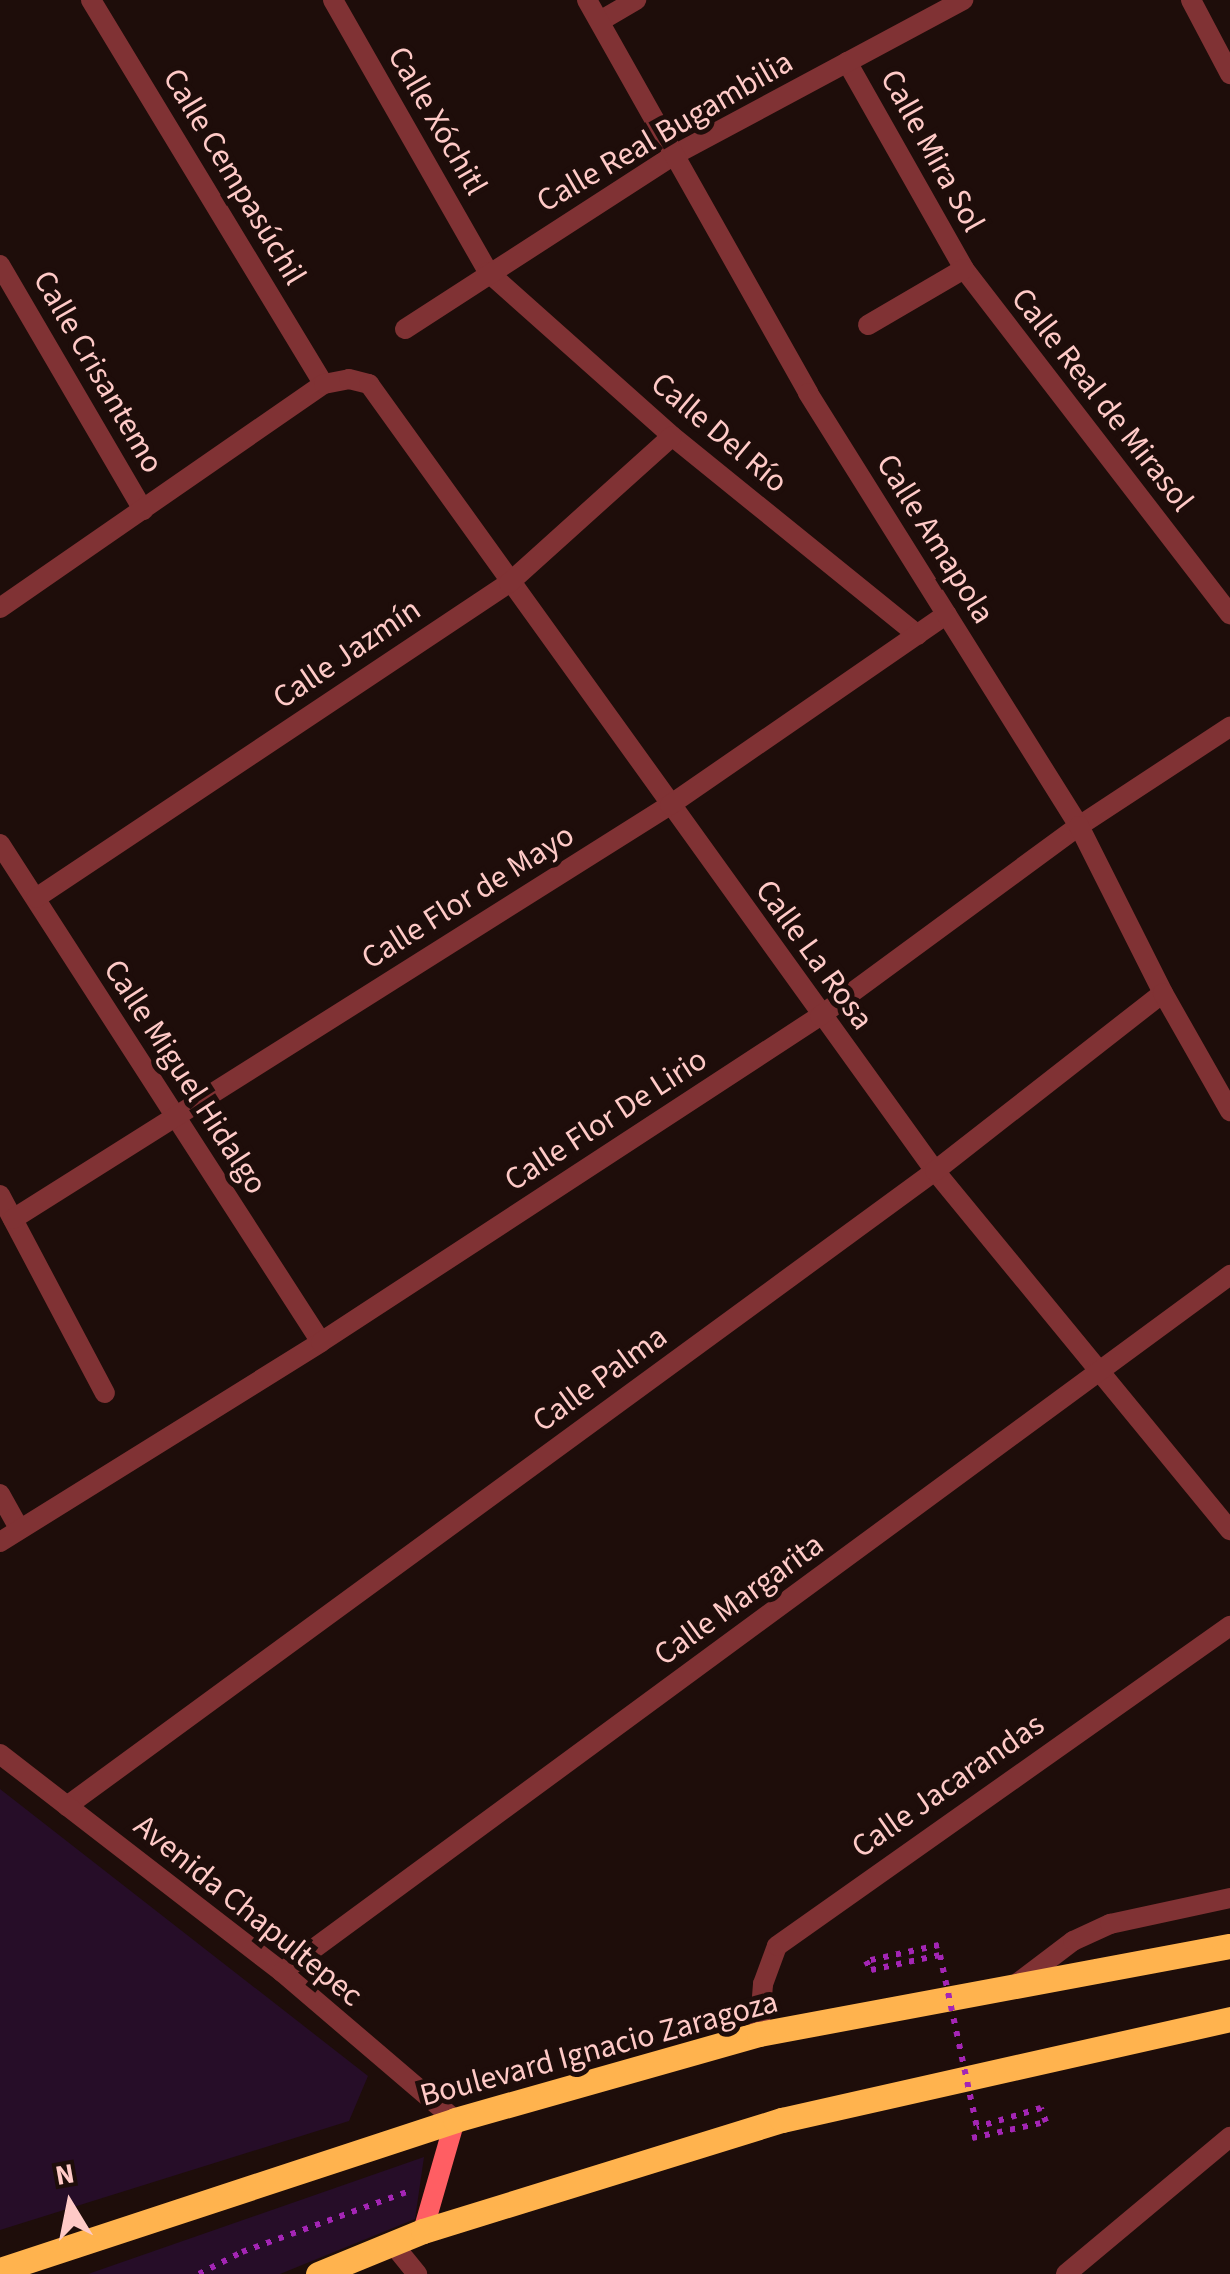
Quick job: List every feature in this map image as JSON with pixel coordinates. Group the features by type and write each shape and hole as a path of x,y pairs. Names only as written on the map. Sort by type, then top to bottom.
{"main road":[{"name":"Boulevard Ignacio Zaragoza","path":"0,2270 455,2120 759,2034 1019,1982 1230,1946"},
{"path":"318,2274 423,2231 782,2120 1230,2018"},
{"path":"423,2231 455,2120"},
{"path":"32,2274 70,2246"}],"street":[{"name":"Calle Cempasúchil","path":"92,0 324,384"},
{"name":"Calle Xóchitl","path":"333,0 488,272"},
{"name":"Calle Amapola","path":"588,0 808,393 1080,826 1163,993 1230,1111"},
{"path":"600,21 636,0"},
{"name":"Calle Real Bugambilia","path":"405,328 676,154 963,0"},
{"path":"1190,0 1230,74"},
{"name":"Calle Mira Sol","path":"848,62 964,269"},
{"name":"Calle Crisantemo","path":"0,265 144,510"},
{"path":"868,325 964,269"},
{"name":"Calle Real de Mirasol","path":"964,269 1230,615"},
{"name":"Calle Del Río","path":"488,272 672,436 918,635"},
{"name":"Calle La Rosa","path":"324,384 360,380 378,393 509,582 934,1171 1230,1530"},
{"path":"0,608 324,384"},
{"name":"Calle Jazmín","path":"36,898 509,582 672,436"},
{"name":"Calle Flor de Mayo","path":"13,1218 670,805 946,614"},
{"name":"Calle Flor De Lirio","path":"0,1542 320,1342 820,1016 1080,826 1230,727"},
{"name":"Calle Miguel Hidalgo","path":"0,844 320,1342"},
{"name":"Calle Palma","path":"68,1806 934,1171 1163,993"},
{"path":"0,1195 105,1393"},
{"name":"Calle Margarita","path":"282,1972 1230,1275"},
{"path":"0,1494 20,1528"},
{"name":"Calle Jacarandas","path":"759,2034 763,1984 777,1946 1230,1626"},
{"name":"Avenida Chapultepec","path":"0,1754 282,1972 455,2120"},
{"path":"1019,1982 1073,1941 1110,1924 1230,1898"},
{"path":"1066,2274 1230,2137"},
{"path":"392,2243 417,2274"}],"path":[{"path":"939,1945 866,1961 871,1970 940,1955 976,2127 1041,2108 1046,2122 972,2138"},
{"path":"199,2274 242,2252 419,2188"}],"shaded area":[{"path":"0,1789 368,2076 349,2121 0,2230"},
{"path":"424,2157 415,2219 280,2274 88,2274"}]}
